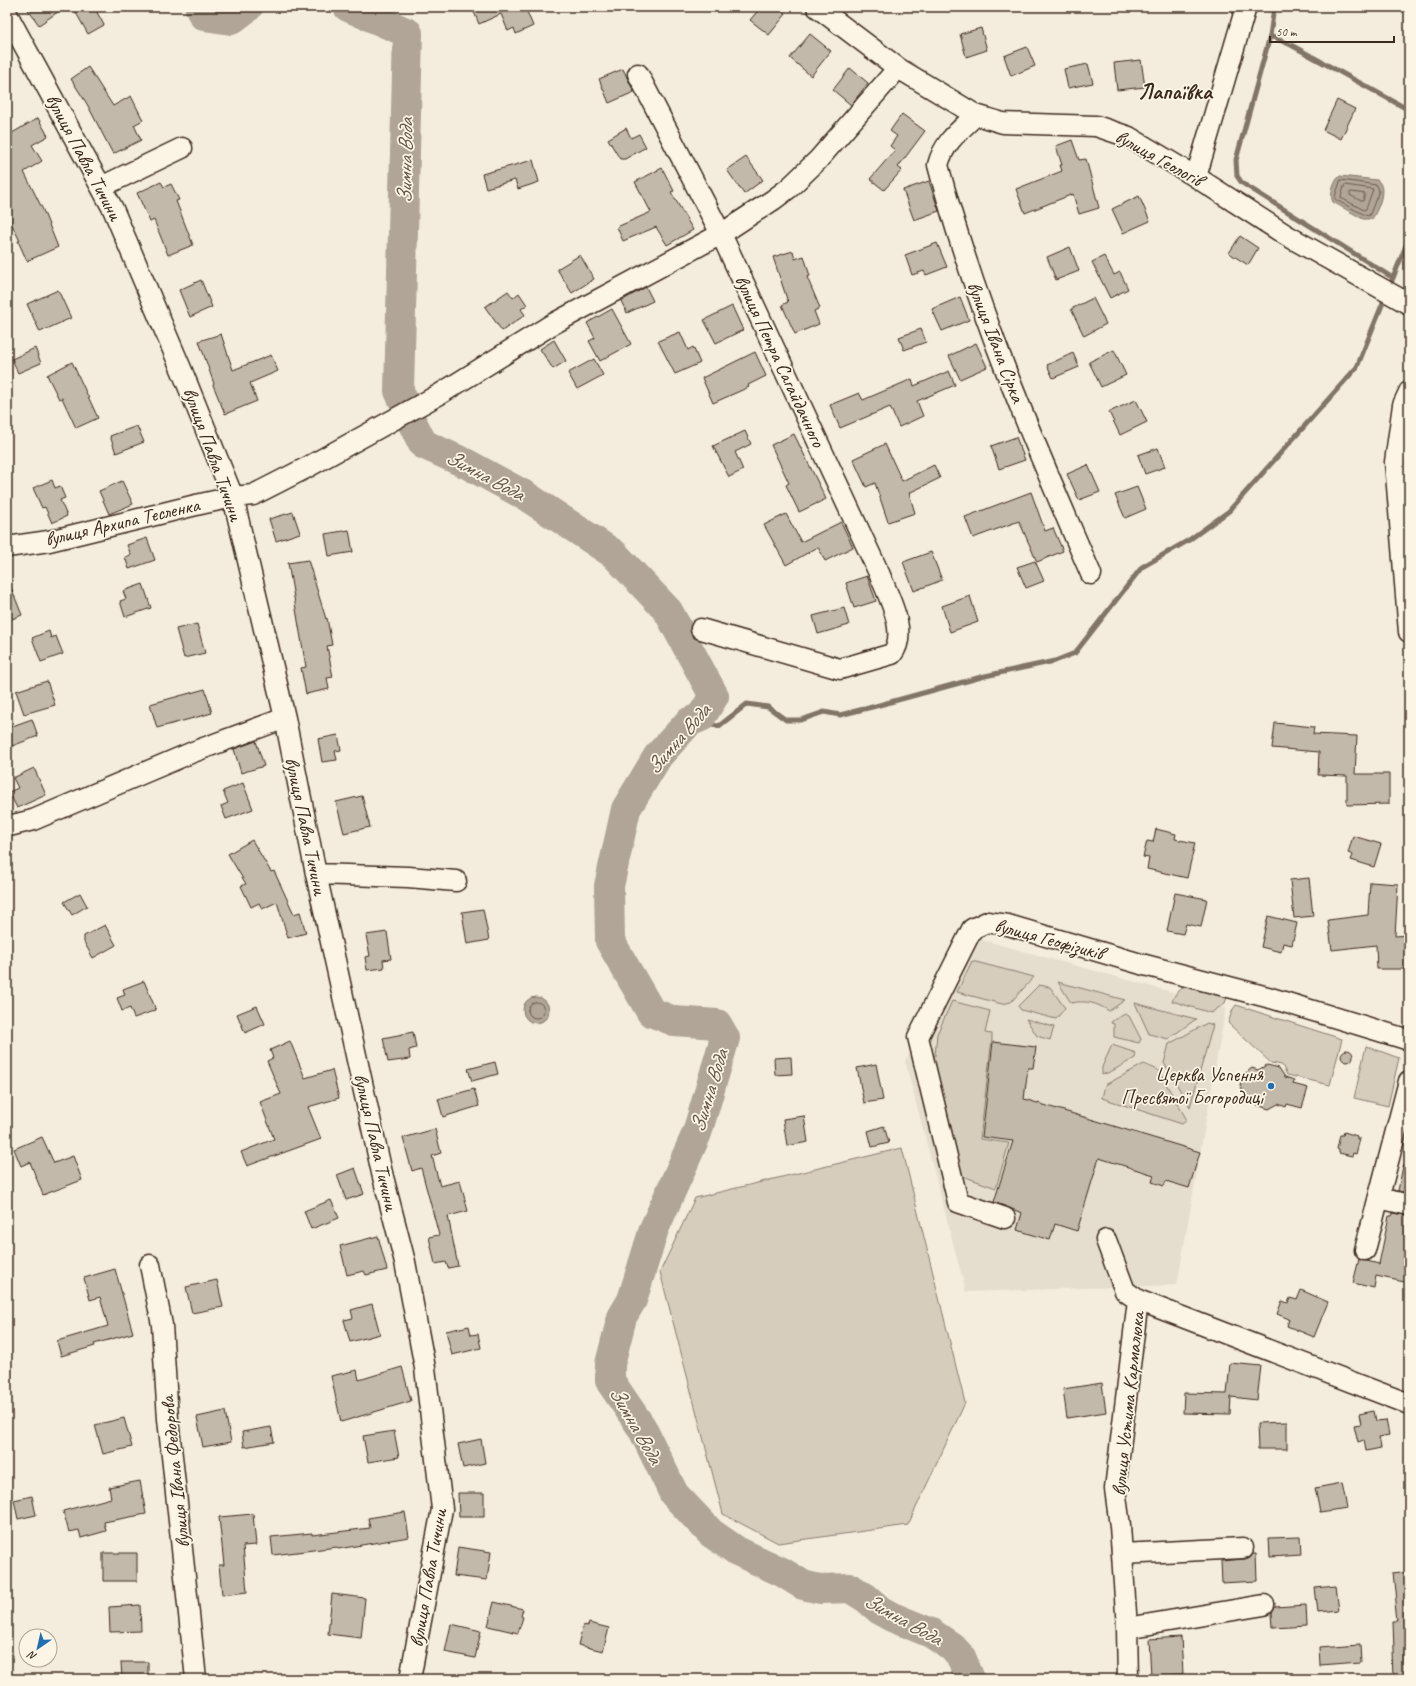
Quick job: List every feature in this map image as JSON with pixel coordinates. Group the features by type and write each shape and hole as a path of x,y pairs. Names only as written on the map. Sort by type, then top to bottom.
{"street":[{"name":"вулиця Геологів","path":"817,7 898,68 976,115 1003,123 1096,126 1130,137 1196,177 1286,235 1406,302"},
{"path":"1196,177 1246,7"},
{"name":"вулиця Павла Тичини","path":"7,14 113,209 182,371 233,497 285,718 316,874 382,1173 405,1262 425,1368 442,1508 410,1679"},
{"name":"вулиця Архипа Тесленка","path":"7,547 48,541 233,497 253,495 306,468 440,394 551,325 721,234 789,188 818,160 898,68"},
{"name":"вулиця Петра Сагайдачного","path":"638,74 721,234 880,573 897,622 900,638 897,648 892,654 840,669 701,629"},
{"name":"вулиця Івана Сірка","path":"976,115 951,139 941,153 938,165 960,246 990,330 1039,455 1091,574"},
{"path":"101,187 182,148"},
{"path":"1409,392 1403,405 1395,462 1409,632"},
{"path":"9,826 33,820 193,752 285,718"},
{"path":"316,874 401,877 456,881"},
{"name":"вулиця Геофізиків","path":"1005,1218 958,1202 918,1037 972,929 987,922 1008,925 1141,964 1271,998 1409,1040"},
{"path":"1366,1250 1409,1081"},
{"path":"1379,1198 1409,1205"},
{"path":"1106,1240 1125,1291 1138,1300"},
{"name":"вулиця Івана Федорова","path":"150,1265 162,1325 168,1419 196,1679"},
{"name":"вулиця Устима Кармалюка","path":"1128,1679 1127,1628 1122,1554 1115,1489 1138,1300 1409,1404"},
{"path":"1122,1554 1243,1548"},
{"path":"1127,1628 1264,1605"}],"shaded area":[{"path":"979,939 1226,1007 1177,1285 966,1292 905,1061"},
{"path":"972,961 1034,977 1011,1002 1002,1004 957,992"},
{"path":"1058,982 1125,1000 1109,1011 1091,1003 1071,1003"},
{"path":"1039,985 1050,987 1065,1008 1056,1019 1021,1010 1018,1006"},
{"path":"1190,985 1227,997 1225,1003 1211,1013 1172,1001 1181,988"},
{"path":"952,1001 990,1011 985,1033 992,1034 992,1039 980,1139 1009,1143 996,1188 957,1174 930,1059 935,1056 937,1034"},
{"path":"1135,1003 1196,1019 1168,1039 1149,1034"},
{"path":"1236,1005 1342,1039 1330,1085 1287,1075 1282,1065 1271,1063 1228,1023"},
{"path":"1125,1014 1129,1016 1141,1039 1139,1043 1114,1037 1114,1024 1111,1023"},
{"path":"1026,1019 1054,1027 1050,1040 1037,1036"},
{"path":"1207,1023 1213,1025 1190,1107 1164,1063 1169,1044"},
{"path":"1112,1045 1136,1053 1135,1058 1102,1075 1102,1067"},
{"path":"1366,1046 1399,1058 1388,1106 1354,1098"},
{"path":"1144,1064 1158,1070 1187,1120 1182,1124 1102,1098 1105,1085"},
{"path":"902,1148 965,1403 908,1525 778,1543 723,1514 660,1272 695,1198"}],"water":[{"path":"1340,176 1377,180 1380,183 1382,188 1381,199 1372,219 1363,219 1333,202 1333,188"},
{"path":"536,997 545,1001 549,1010 545,1019 536,1023 527,1019 523,1010 527,1001"}],"building":[{"path":"26,7 65,7 39,25"},
{"path":"82,7 94,7 104,25 88,34 75,11"},
{"path":"472,7 525,7 533,26 516,34 514,28 508,31 501,14 479,24"},
{"path":"761,7 778,7 786,14 769,35 750,20"},
{"path":"981,28 987,50 966,57 960,34"},
{"path":"810,34 831,51 811,76 790,58"},
{"path":"1027,47 1035,66 1011,76 1004,56"},
{"path":"1141,60 1145,87 1117,90 1114,63"},
{"path":"1088,64 1093,83 1068,88 1064,69"},
{"path":"88,67 113,106 131,96 143,120 134,125 141,140 113,154 87,104 71,79"},
{"path":"850,68 868,83 851,105 833,90"},
{"path":"623,69 634,92 609,103 599,79"},
{"path":"1337,100 1355,109 1341,139 1323,130"},
{"path":"902,114 925,131 898,167 902,170 884,190 870,179 895,150 890,146 897,136 890,131"},
{"path":"38,118 48,136 32,145 42,161 24,172 43,210 58,247 27,261 18,241 20,241 7,215 7,136"},
{"path":"626,128 631,138 639,134 646,147 625,159 620,159 608,139"},
{"path":"1072,140 1079,160 1086,159 1099,208 1079,214 1073,194 1025,213 1016,189 1062,171 1060,165 1062,165 1056,146"},
{"path":"746,157 763,180 744,194 727,170"},
{"path":"533,160 539,182 518,189 515,180 486,188 482,174"},
{"path":"662,168 674,191 671,192 693,230 667,245 656,227 623,241 617,227 651,212 635,182"},
{"path":"929,181 939,211 914,220 903,190"},
{"path":"161,182 164,187 171,184 179,200 176,201 193,245 168,255 154,220 150,222 137,193"},
{"path":"1139,196 1150,221 1123,233 1112,209"},
{"path":"1240,236 1258,248 1248,265 1229,253"},
{"path":"937,243 947,267 926,275 924,271 912,275 905,255"},
{"path":"1070,247 1079,271 1056,280 1047,257"},
{"path":"793,251 795,259 804,256 810,276 807,277 820,308 814,311 819,324 795,334 782,305 788,302 773,257"},
{"path":"580,255 594,279 572,293 557,269"},
{"path":"1104,256 1114,275 1120,272 1128,289 1110,298 1092,262"},
{"path":"201,280 212,307 190,317 179,290"},
{"path":"646,287 653,301 627,313 621,301"},
{"path":"58,290 71,318 40,332 27,304"},
{"path":"508,291 513,298 519,293 527,305 521,309 525,315 502,331 485,307"},
{"path":"960,297 969,320 942,331 932,309"},
{"path":"1093,298 1106,324 1084,336 1071,309"},
{"path":"732,306 743,330 716,343 704,320"},
{"path":"612,309 631,344 600,361 589,341 595,338 587,323"},
{"path":"921,329 926,342 904,350 899,337"},
{"path":"680,332 688,350 693,347 700,363 675,374 658,341"},
{"path":"221,334 233,370 271,355 278,371 250,383 257,401 225,414 213,385 214,384 199,341"},
{"path":"554,340 566,361 553,369 540,349"},
{"path":"976,343 987,367 960,379 949,356"},
{"path":"35,348 41,363 18,373 12,359"},
{"path":"1114,350 1126,375 1101,387 1089,362"},
{"path":"755,352 766,376 748,385 749,387 713,403 702,378"},
{"path":"1073,353 1079,367 1053,378 1047,365"},
{"path":"594,359 603,375 577,389 568,373"},
{"path":"72,362 98,418 76,428 62,398 59,399 47,375"},
{"path":"949,371 955,385 917,401 923,416 899,427 890,407 840,428 830,405 859,393 863,400 912,379 914,386"},
{"path":"1136,400 1147,422 1120,435 1109,412"},
{"path":"137,426 144,442 116,453 110,436"},
{"path":"745,431 751,444 735,452 743,470 729,477 713,446"},
{"path":"794,434 826,499 799,512 786,485 789,483 771,445"},
{"path":"1016,437 1025,460 999,469 991,446"},
{"path":"885,444 902,481 934,465 940,478 909,493 915,513 888,522 875,483 866,487 853,459"},
{"path":"1158,448 1165,467 1145,474 1138,455"},
{"path":"1088,465 1100,492 1079,500 1067,474"},
{"path":"52,480 55,488 60,486 65,498 60,500 67,516 52,523 45,507 42,508 33,488"},
{"path":"122,481 133,504 109,514 99,491"},
{"path":"1137,487 1146,509 1125,518 1115,495"},
{"path":"1031,492 1045,531 1053,528 1063,551 1037,562 1019,521 973,538 965,517"},
{"path":"293,512 300,533 276,541 269,519"},
{"path":"786,514 801,542 841,522 853,547 825,561 818,547 786,565 764,525"},
{"path":"349,530 353,552 329,556 325,534"},
{"path":"147,538 155,560 129,569 125,557 131,555 127,545"},
{"path":"931,552 942,580 914,591 903,562"},
{"path":"308,560 326,619 327,618 332,645 327,646 333,677 327,678 329,689 306,694 301,668 306,667 288,563"},
{"path":"1035,561 1044,581 1026,588 1017,567"},
{"path":"867,576 876,601 854,608 846,583"},
{"path":"7,580 22,615 7,621"},
{"path":"143,584 151,608 125,617 120,601 126,599 123,591"},
{"path":"970,596 978,622 950,632 942,606"},
{"path":"844,608 849,625 818,634 813,616"},
{"path":"197,624 205,653 184,658 176,629"},
{"path":"49,631 51,638 56,636 63,654 41,662 32,638"},
{"path":"47,681 55,705 24,714 16,691"},
{"path":"205,689 212,713 157,728 150,704"},
{"path":"32,719 38,736 7,748 7,728"},
{"path":"1275,723 1314,727 1313,734 1357,736 1355,774 1389,774 1389,804 1347,805 1347,776 1318,775 1319,752 1272,748"},
{"path":"338,735 341,750 335,751 337,760 322,762 318,739"},
{"path":"256,741 264,766 241,773 234,749"},
{"path":"34,768 46,795 17,808 9,792 18,788 13,778"},
{"path":"243,783 253,809 226,819 221,806 228,803 223,791"},
{"path":"362,796 370,827 344,833 336,802"},
{"path":"1156,829 1176,834 1175,839 1195,843 1187,878 1147,869 1149,858 1143,857 1147,841 1153,842"},
{"path":"1353,836 1381,844 1374,867 1351,860 1353,855 1348,853"},
{"path":"252,840 271,872 274,871 294,914 300,912 306,933 288,938 277,902 262,909 259,903 251,907 241,886 246,884 228,854"},
{"path":"1309,878 1313,916 1294,918 1290,880"},
{"path":"1370,882 1398,884 1395,936 1409,935 1409,969 1377,969 1376,945 1332,950 1328,920 1368,915"},
{"path":"80,893 87,906 72,915 64,902"},
{"path":"1175,893 1207,899 1201,927 1186,924 1183,934 1167,931"},
{"path":"483,909 489,940 467,944 462,912"},
{"path":"1268,916 1297,923 1292,945 1283,943 1281,952 1261,947"},
{"path":"105,925 116,945 93,958 84,942 84,936"},
{"path":"387,932 391,959 383,960 384,968 367,970 365,957 370,956 366,935"},
{"path":"144,981 156,1010 134,1018 130,1008 122,1011 117,998 125,995 123,989"},
{"path":"257,1006 265,1024 245,1033 237,1014"},
{"path":"413,1032 416,1048 409,1050 410,1059 388,1062 383,1038"},
{"path":"290,1041 305,1078 332,1070 339,1098 308,1107 321,1139 247,1166 241,1152 274,1139 260,1102 281,1094 267,1061 273,1058 270,1050"},
{"path":"993,1042 1036,1047 1033,1068 1028,1068 1024,1099 1200,1152 1189,1188 1166,1181 1164,1186 1152,1182 1154,1175 1099,1158 1077,1231 1055,1224 1050,1240 1017,1230 1022,1213 994,1202 1013,1141 982,1137"},
{"path":"1349,1050 1352,1051 1352,1061 1345,1062 1342,1061 1341,1054 1342,1051"},
{"path":"791,1057 792,1074 775,1075 774,1058"},
{"path":"495,1062 498,1074 472,1081 468,1069"},
{"path":"876,1064 883,1100 864,1103 857,1068"},
{"name":"Церква Успення Пресвятої Богородиці","path":"1267,1065 1279,1068 1285,1077 1294,1080 1293,1084 1308,1088 1302,1108 1287,1104 1286,1107 1278,1104 1269,1109 1257,1105 1250,1097 1245,1095 1240,1085 1243,1075 1252,1068 1258,1070"},
{"path":"474,1089 479,1106 443,1117 438,1099"},
{"path":"804,1116 808,1142 787,1146 783,1119"},
{"path":"884,1126 889,1143 872,1147 868,1131"},
{"path":"435,1129 441,1153 432,1156 440,1186 460,1181 468,1211 448,1216 458,1266 448,1268 446,1262 435,1264 429,1237 439,1235 421,1168 412,1171 403,1138"},
{"path":"1344,1132 1357,1136 1357,1139 1360,1139 1356,1154 1353,1153 1352,1156 1339,1153 1339,1150 1337,1149 1340,1135 1343,1135"},
{"path":"42,1137 54,1163 73,1156 82,1180 43,1195 30,1162 21,1166 14,1149"},
{"path":"1403,1166 1409,1166 1409,1193 1398,1191"},
{"path":"355,1168 364,1194 346,1200 337,1175"},
{"path":"331,1200 339,1218 311,1229 304,1211"},
{"path":"1393,1213 1409,1216 1409,1283 1376,1276 1374,1288 1353,1283 1359,1259 1379,1264 1389,1216 1392,1216"},
{"path":"378,1236 387,1270 366,1275 364,1271 347,1275 340,1246"},
{"path":"115,1269 133,1333 94,1344 95,1346 61,1356 57,1341 108,1326 100,1297 90,1300 84,1278"},
{"path":"217,1280 223,1307 192,1313 186,1287"},
{"path":"1301,1290 1328,1302 1314,1337 1287,1326 1289,1319 1277,1314 1282,1301 1288,1303 1290,1298 1297,1300"},
{"path":"372,1304 380,1334 350,1342 344,1320 353,1318 351,1310"},
{"path":"469,1326 471,1335 478,1334 481,1348 452,1355 446,1331"},
{"path":"1230,1363 1261,1366 1257,1400 1231,1397 1230,1414 1183,1413 1184,1393 1227,1394"},
{"path":"402,1367 411,1401 341,1422 331,1376 357,1370 359,1380"},
{"path":"1102,1383 1106,1412 1067,1418 1063,1389"},
{"path":"225,1411 231,1442 203,1447 197,1417"},
{"path":"1374,1411 1376,1421 1386,1420 1389,1435 1379,1437 1381,1448 1366,1451 1364,1440 1358,1442 1354,1425 1361,1424 1359,1414"},
{"path":"124,1418 132,1447 103,1454 95,1425"},
{"path":"1287,1422 1287,1449 1258,1449 1257,1423"},
{"path":"271,1427 274,1442 244,1447 242,1432"},
{"path":"394,1431 399,1457 368,1462 363,1436"},
{"path":"481,1439 485,1463 463,1468 458,1444"},
{"path":"140,1481 146,1514 104,1522 106,1531 81,1538 79,1530 69,1532 63,1511 111,1498 109,1487"},
{"path":"1342,1483 1347,1508 1320,1512 1315,1488"},
{"path":"458,1493 484,1493 484,1517 459,1517"},
{"path":"32,1496 36,1515 18,1519 14,1500"},
{"path":"405,1512 409,1537 338,1549 337,1547 273,1555 271,1537 312,1533 312,1535 370,1528 368,1518"},
{"path":"253,1514 256,1545 243,1546 247,1592 222,1595 219,1565 224,1565 219,1517"},
{"path":"1300,1537 1301,1555 1270,1557 1269,1538"},
{"path":"458,1547 491,1552 487,1580 454,1576"},
{"path":"103,1553 137,1553 137,1581 103,1581"},
{"path":"1253,1553 1256,1553 1257,1581 1222,1583 1221,1561 1244,1559 1250,1557"},
{"path":"1409,1571 1409,1679 1395,1679 1393,1621 1398,1621 1393,1573"},
{"path":"1336,1586 1339,1610 1318,1612 1315,1588"},
{"path":"332,1594 365,1598 361,1638 328,1634"},
{"path":"494,1602 523,1609 521,1616 523,1617 518,1633 488,1626"},
{"path":"140,1605 141,1631 110,1632 109,1607"},
{"path":"1306,1605 1307,1626 1273,1628 1272,1613 1275,1607"},
{"path":"589,1623 609,1628 603,1651 578,1645 583,1625 588,1626"},
{"path":"451,1624 481,1631 475,1658 445,1652"},
{"path":"1181,1637 1183,1674 1151,1676 1149,1639"},
{"path":"1360,1644 1361,1662 1320,1665 1319,1647"},
{"path":"121,1662 148,1662 148,1679 122,1679"}],"waterway":[{"name":"Зимна Вода","path":"200,7 204,16 231,20 248,7"},
{"name":"Зимна Вода","path":"348,7 408,33 399,391 404,402"},
{"path":"1274,7 1270,36 1236,160 1237,176 1242,183 1393,278"},
{"path":"1270,36 1291,45 1409,110"},
{"path":"1389,288 1409,238"},
{"path":"689,722 719,726 747,704 768,707 786,720 801,720 824,712 840,715 985,676 1055,661 1075,653 1142,567 1189,540 1229,511 1357,367 1386,295"},
{"name":"Зимна Вода","path":"412,422 423,444 467,464 526,496 614,554 668,611 714,696 701,717 689,722 658,756 626,809 609,886 610,941 651,1012 674,1021 717,1024 725,1038 697,1133 654,1229 632,1300 622,1317 610,1364 610,1381 642,1428 674,1494 711,1533 737,1551 782,1572 803,1585 820,1589 850,1588 866,1598 881,1611 931,1633 952,1647 961,1657 970,1679"}],"place":[{"name":"Церква Успення Пресвятої Богородиці","path":"1271,1086"}],"district":[{"name":"Лапаївка","path":"1175,92"}]}
